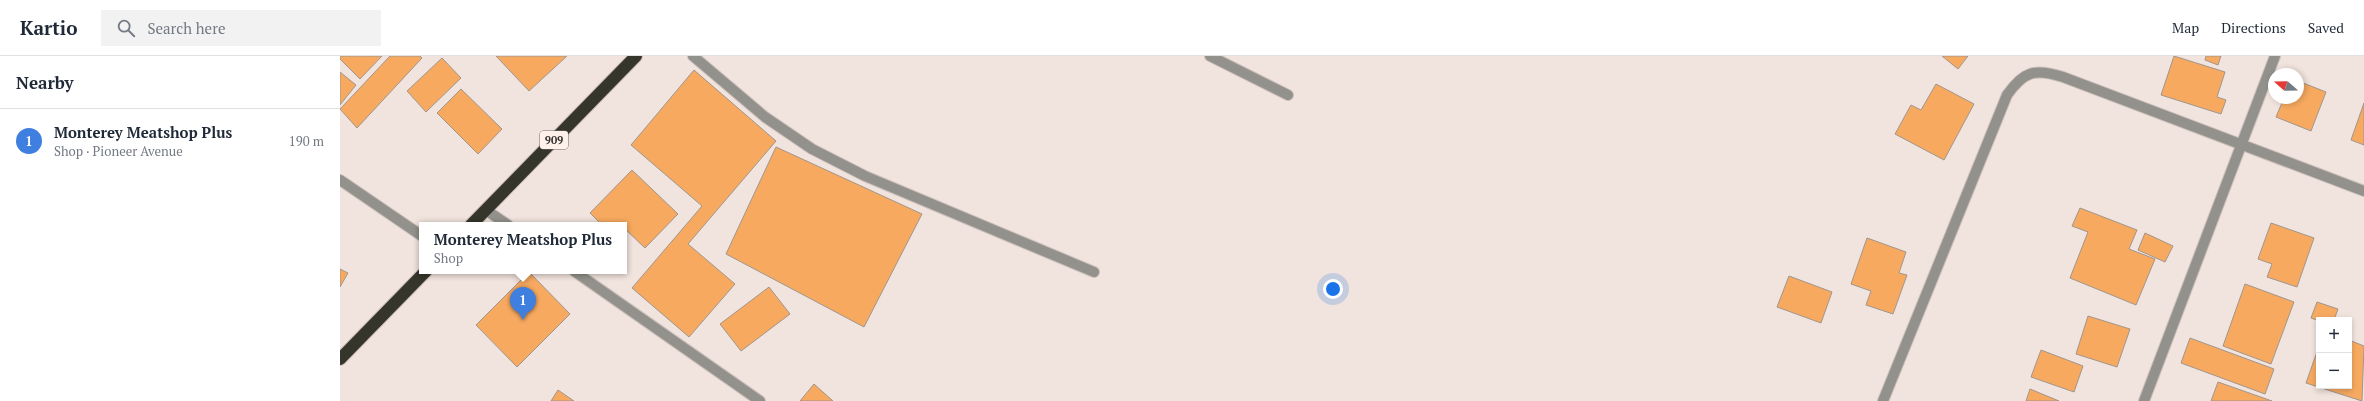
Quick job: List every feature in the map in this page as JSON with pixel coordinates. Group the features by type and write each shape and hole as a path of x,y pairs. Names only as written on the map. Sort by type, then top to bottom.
{"highway":[{"name":"909","path":"474,222 636,56"},
{"path":"340,359 423,274"}],"street":[{"path":"693,56 765,117 812,149 865,176 1094,272"},
{"path":"1210,56 1288,95"},
{"path":"2144,401 2276,56"},
{"path":"1883,401 2008,95 2017,81 2032,72 2049,72 2364,191"},
{"path":"340,180 419,234"},
{"path":"486,210 504,222"},
{"path":"578,274 760,401"}],"building":[{"path":"340,56 382,56 360,79 340,59"},
{"path":"390,56 420,56 422,58 357,128 340,109"},
{"path":"496,56 567,56 529,91"},
{"path":"1942,56 1968,56 1958,69"},
{"path":"2174,56 2225,72 2217,97 2226,100 2221,114 2161,95"},
{"path":"2206,56 2221,56 2218,65 2205,60"},
{"path":"442,58 461,78 426,112 407,91"},
{"path":"694,70 776,141 688,244 735,284 689,337 632,288 702,206 631,145"},
{"path":"340,72 356,85 340,105"},
{"path":"2304,83 2326,92 2311,131 2276,117 2281,104 2304,104"},
{"path":"1936,84 1974,104 1944,160 1895,134 1911,105 1921,110"},
{"path":"461,89 502,129 478,154 437,113"},
{"path":"2364,103 2364,145 2351,140"},
{"path":"776,147 922,214 864,327 726,254"},
{"path":"632,170 678,214 645,248 627,231 627,222 599,222 590,213"},
{"path":"2080,208 2137,230 2129,249 2155,259 2136,305 2070,278 2088,232 2072,226"},
{"path":"2271,223 2314,238 2297,287 2267,277 2272,264 2258,259"},
{"path":"2145,233 2173,246 2165,262 2138,250"},
{"path":"1867,238 1906,252 1899,273 1907,275 1893,314 1866,305 1871,291 1851,284"},
{"path":"340,269 348,273 340,287"},
{"path":"527,274 531,274 570,314 517,367 476,325"},
{"path":"1789,276 1832,292 1821,323 1777,307"},
{"path":"2245,284 2294,302 2271,364 2223,346"},
{"path":"769,287 790,314 741,351 720,324"},
{"path":"2317,302 2338,309 2335,317 2316,317 2316,320 2311,318"},
{"path":"2088,316 2130,329 2117,367 2076,354"},
{"path":"2190,338 2274,369 2265,394 2181,363"},
{"path":"2352,341 2364,346 2362,401 2325,389 2352,389"},
{"path":"2041,350 2083,366 2074,392 2031,377"},
{"path":"2316,355 2316,386 2306,383"},
{"path":"2218,382 2272,401 2211,401"},
{"path":"814,384 833,401 800,401"},
{"path":"2030,389 2059,401 2026,401"},
{"path":"558,390 574,401 551,401"}],"place":[{"name":"Monterey Meatshop Plus","path":"523,320"}]}
